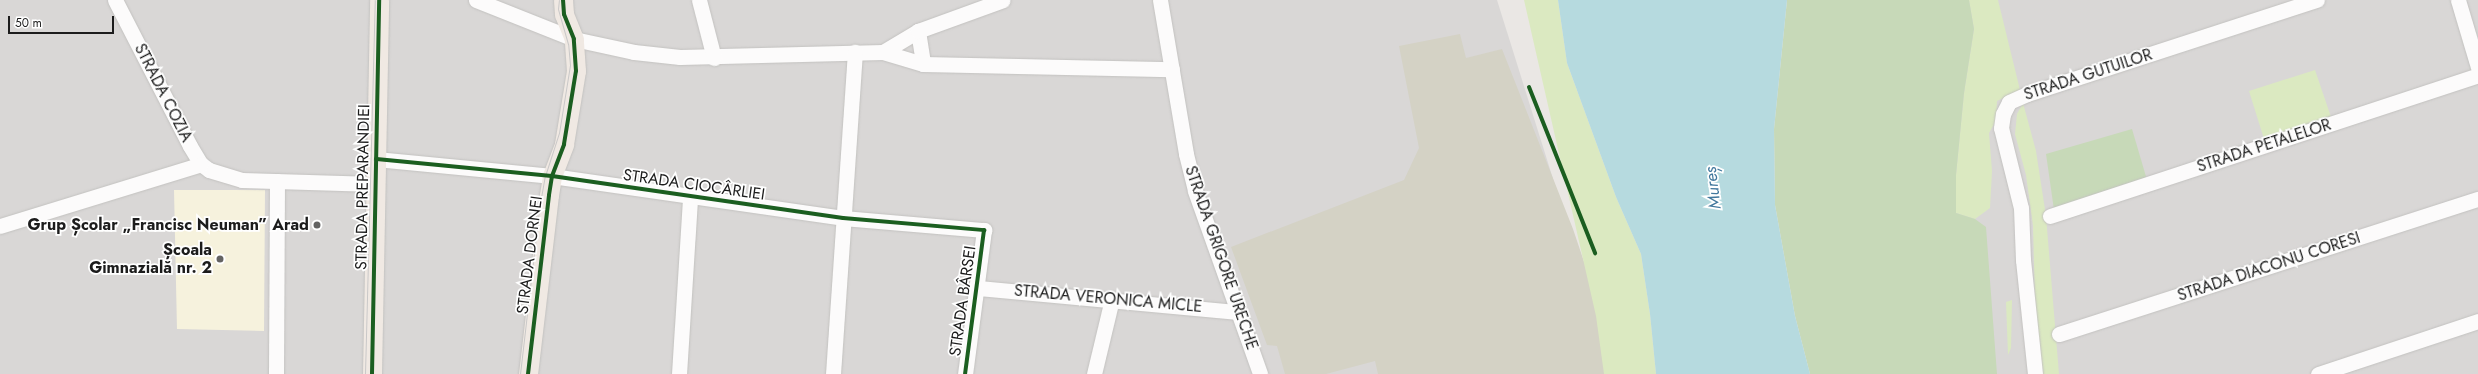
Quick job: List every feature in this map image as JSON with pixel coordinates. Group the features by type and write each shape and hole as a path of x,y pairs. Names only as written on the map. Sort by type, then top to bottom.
{"main road":[{"name":"STRADA PREPARANDIEI","path":"372,374 379,0"},
{"name":"STRADA DORNEI","path":"528,374 552,176 564,144 576,71 574,39 564,14 563,0"}],"street":[{"name":"STRADA COZIA","path":"115,0 201,164"},
{"path":"476,0 574,39 634,52 680,57 714,58 883,52 923,64 1172,69"},
{"path":"699,0 714,58"},
{"path":"883,52 918,31 1003,0"},
{"name":"STRADA GRIGORE URECHE","path":"1160,0 1186,154 1195,191 1260,374"},
{"name":"STRADA GUTUILOR","path":"2035,374 2023,267 2020,208 2001,128 2003,114 2009,102 2026,94 2317,0"},
{"path":"2458,0 2478,67"},
{"path":"918,31 923,64"},
{"path":"833,374 855,52"},
{"name":"STRADA PETALELOR","path":"2050,216 2478,75"},
{"name":"STRADA CIOCÂRLIEI","path":"376,159 552,176 690,198 843,218 984,230"},
{"path":"0,226 201,164 209,170 228,178 375,184"},
{"path":"276,374 277,181"},
{"path":"679,374 690,198"},
{"name":"STRADA DIACONU CORESI","path":"2059,334 2478,199"},
{"name":"STRADA BÂRSEI","path":"965,374 978,288 984,230"},
{"name":"STRADA VERONICA MICLE","path":"978,288 1112,299 1239,312"},
{"path":"1094,374 1112,299"},
{"path":"2318,374 2478,321"}],"shaded area":[{"path":"0,0 1497,0 1596,316 1604,374 0,374"},
{"path":"1787,0 2478,0 2478,374 1810,374"},
{"path":"1460,34 1466,58 1502,49 1573,229 1601,312 1609,374 1378,374 1375,361 1326,374 1285,374 1277,346 1267,345 1231,247 1404,180 1419,148 1399,46"},
{"name":"Școala Gimnazială nr. 2","path":"174,190 265,190 264,331 177,329"}],"green space":[{"path":"1524,0 1558,0 1567,63 1616,197 1641,254 1650,314 1656,374 1604,374 1596,316"},
{"path":"1787,0 1969,0 1974,29 1964,93 1956,175 1956,213 1975,219 1986,227 1997,374 1810,374 1795,316 1775,205 1774,129"},
{"path":"1969,0 1998,0 2020,90 1997,101 1996,121 1989,133 1992,171 1990,208 1975,219 1956,213 1956,175 1964,93 1974,29"},
{"path":"2315,70 2331,117 2264,139 2249,91"},
{"path":"2023,103 2036,151 2046,216 2059,374 2043,374 2035,305 2033,226 2026,175 2015,134 2017,114"},
{"path":"2132,129 2147,180 2054,210 2046,154"},
{"path":"2012,300 2011,348 2008,355 2006,302"}],"water":[{"name":"Mureș","path":"1558,0 1787,0 1774,129 1775,205 1795,316 1810,374 1656,374 1650,314 1641,254 1616,197 1567,63"}],"tram line":[{"path":"365,374 375,0"},
{"path":"520,374 539,209 545,176 559,133 570,65 568,44 558,9 559,0"}],"cycle path":[{"path":"372,374 379,0"},
{"path":"528,374 552,176 564,144 576,71 574,39 564,14 563,0"},
{"path":"1529,87 1595,253"},
{"path":"376,159 552,176 843,218 984,230 965,374"}],"place":[{"name":"Grup Școlar „Francisc Neuman” Arad","path":"317,225"},
{"name":"Școala Gimnazială nr. 2","path":"220,259"}]}
